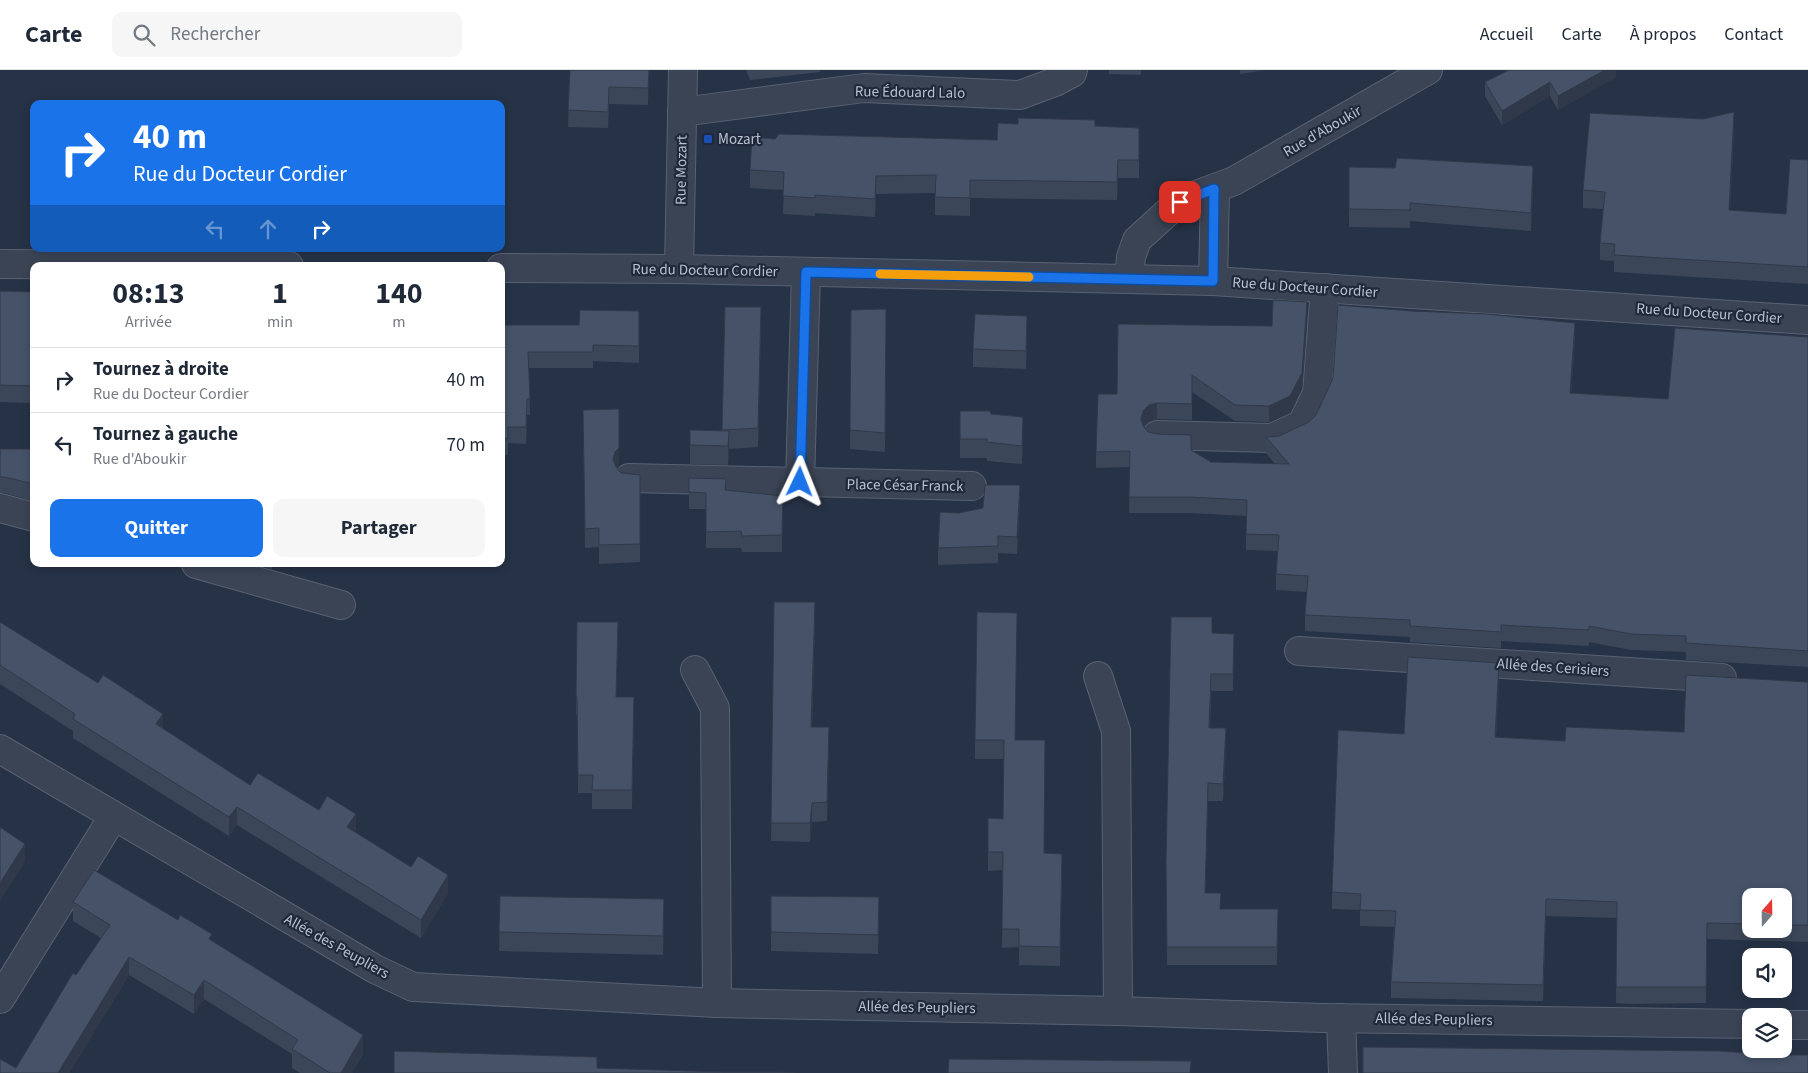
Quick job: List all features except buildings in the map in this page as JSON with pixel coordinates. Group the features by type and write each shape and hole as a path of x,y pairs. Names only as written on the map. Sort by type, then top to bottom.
{"street":[{"name":"Rue Mozart","path":"679,269 683,70"},
{"name":"Rue Édouard Lalo","path":"682,112 864,88 1020,95 1055,82 1072,73 1073,70"},
{"name":"Rue d'Aboukir","path":"1129,278 1130,256 1137,240 1180,202 1234,180 1428,70"},
{"path":"1213,281 1214,189"},
{"path":"0,264 30,264"},
{"name":"Rue du Docteur Cordier","path":"505,268 679,269 1213,281 1808,320"},
{"path":"800,482 806,272"},
{"path":"1157,435 1272,438 1302,424 1317,393 1325,288"},
{"name":"Place César Franck","path":"629,478 972,486"},
{"path":"0,508 30,517"},
{"path":"207,567 341,605"},
{"name":"Allée des Cerisiers","path":"1299,651 1749,680"},
{"path":"695,670 714,708 717,1003"},
{"path":"1098,676 1116,731 1118,1011"},
{"name":"Allée des Peupliers","path":"0,749 375,969 413,987 717,1003 1118,1011 1341,1018 1742,1024"},
{"path":"0,999 113,816"},
{"path":"1341,1018 1343,1073"},
{"path":"1792,1025 1808,1025"}],"slow traffic":[{"path":"880,274 1029,277"}],"place":[{"name":"Mozart","path":"708,139"}],"route":[{"path":"800,482 806,272 1213,281 1214,189 1180,202"}]}
